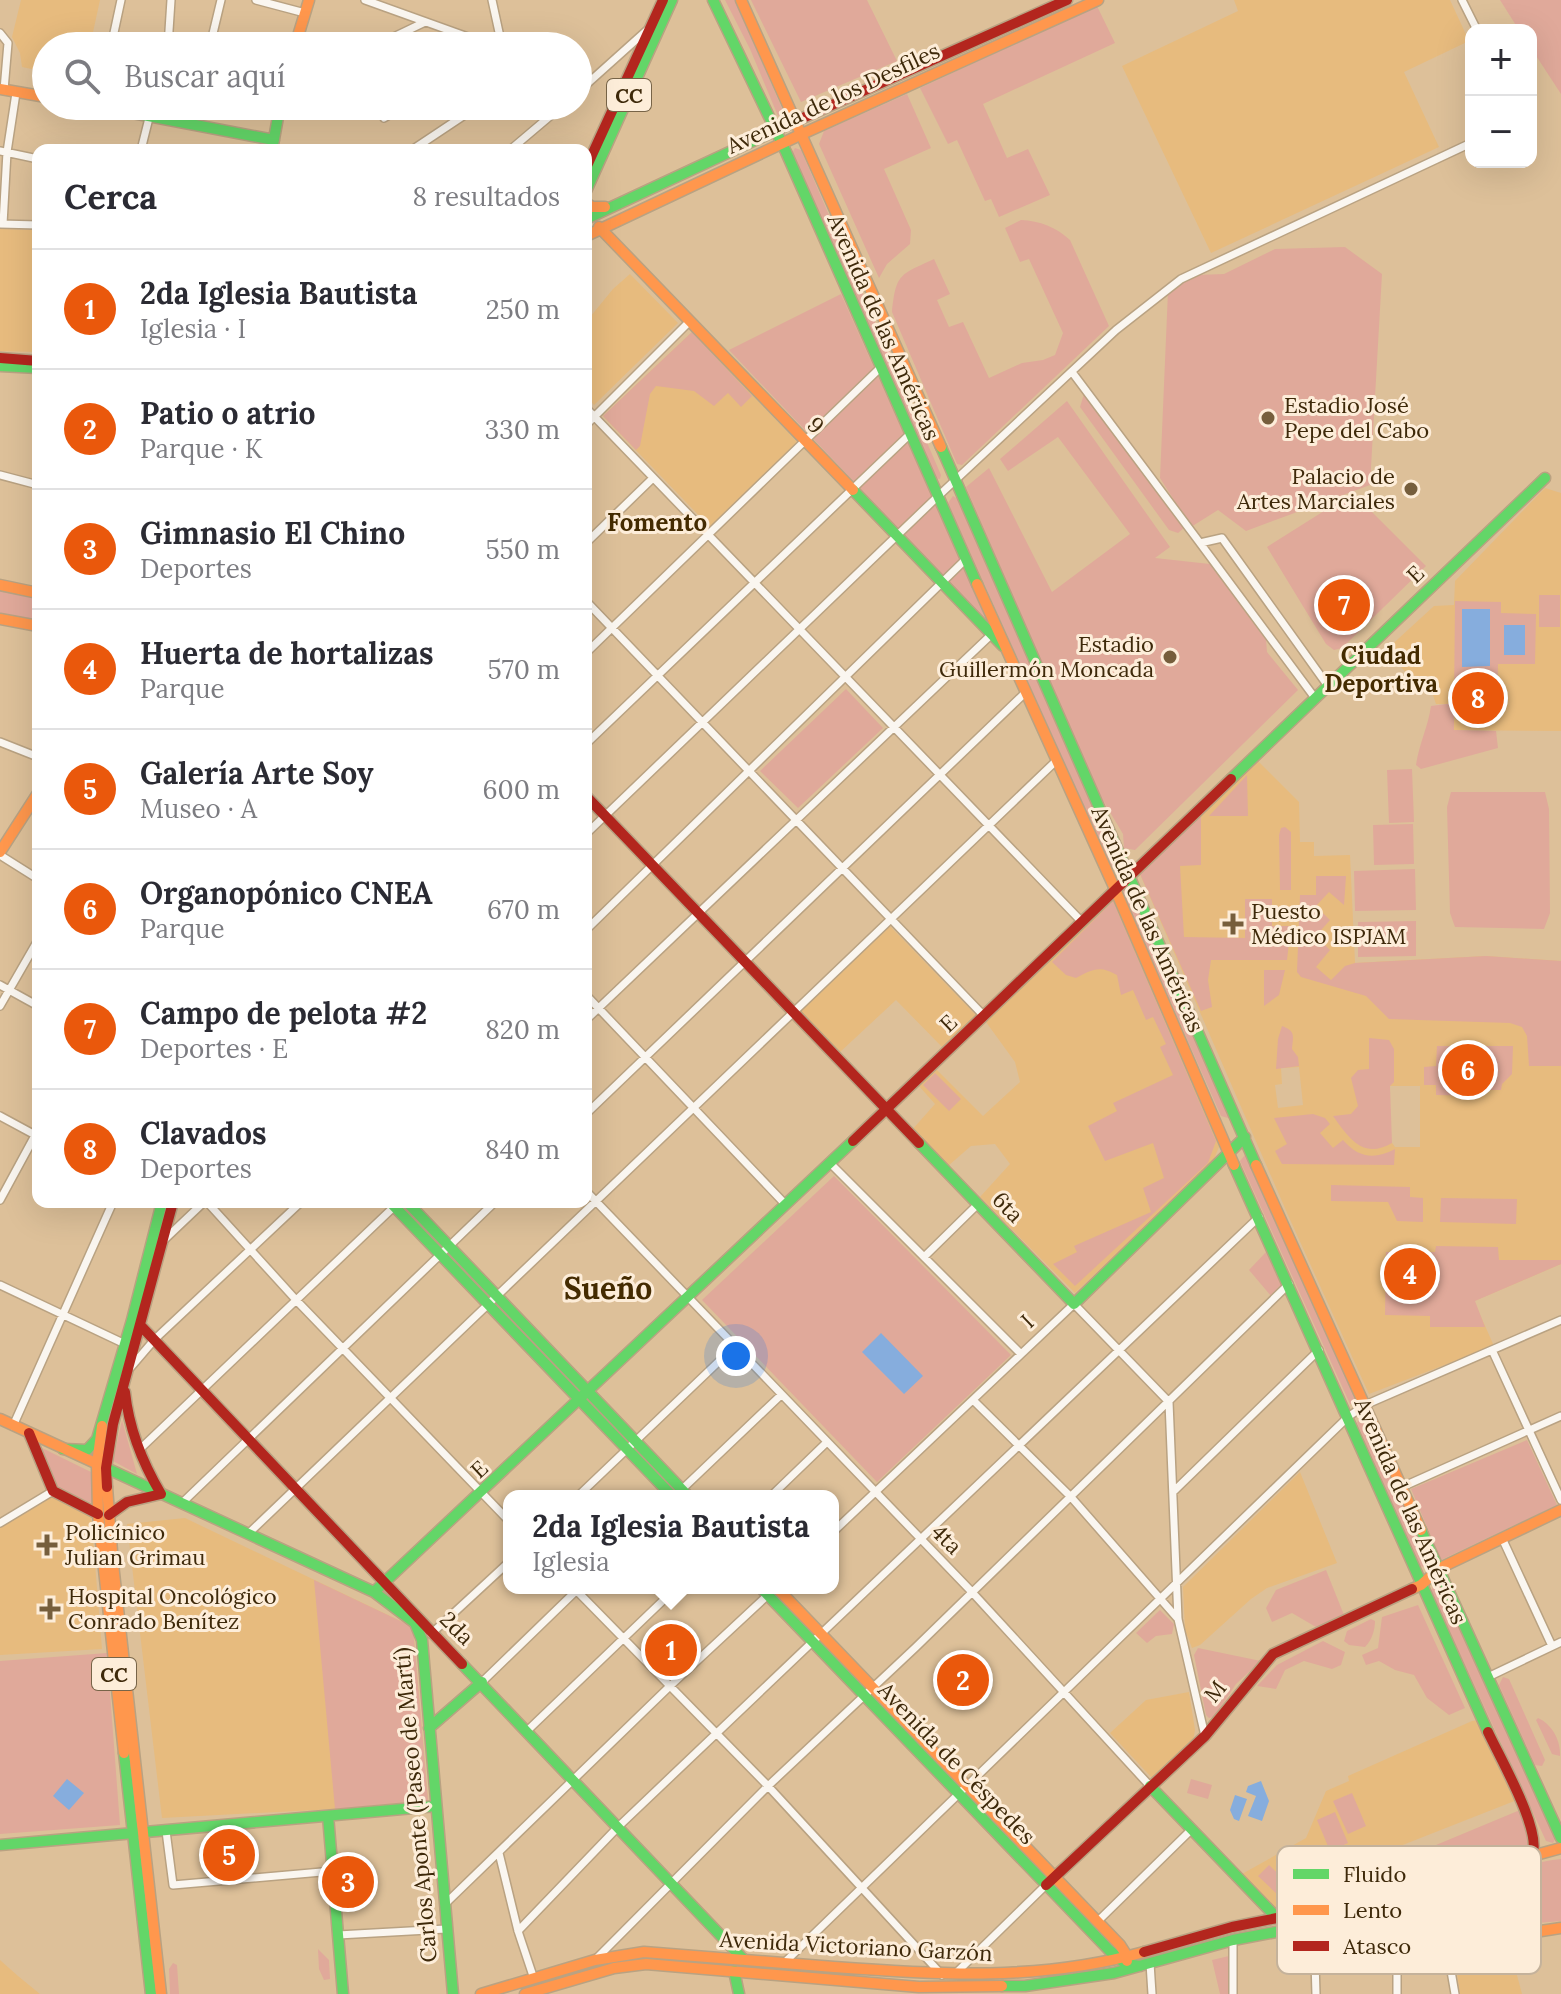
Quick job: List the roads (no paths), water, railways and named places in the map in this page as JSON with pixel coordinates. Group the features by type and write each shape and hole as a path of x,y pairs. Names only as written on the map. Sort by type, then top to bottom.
{"main road":[{"path":"299,32 309,0"},
{"name":"CC","path":"592,155 663,0"},
{"name":"CC","path":"592,178 672,0"},
{"name":"Avenida de las Américas","path":"713,0 782,143 879,369 966,559 994,631 1006,650 1115,889 1229,1154 1533,1829 1536,1846"},
{"name":"Avenida de las Américas","path":"741,0 1245,1137 1561,1838"},
{"name":"Avenida de los Desfiles","path":"592,216 1067,0"},
{"name":"Avenida de los Desfiles","path":"592,232 989,47 1098,0"},
{"path":"984,36 989,47"},
{"path":"2,90 32,95"},
{"path":"183,120 269,144"},
{"path":"273,144 277,120"},
{"path":"592,206 609,206"},
{"name":"9","path":"599,227 804,442 943,584 994,631"},
{"path":"0,358 32,361"},
{"path":"0,366 32,368"},
{"name":"E","path":"374,1592 584,1398 1545,478"},
{"path":"0,585 32,592"},
{"path":"0,619 32,625"},
{"name":"6ta","path":"592,802 1074,1304"},
{"path":"0,854 32,803"},
{"name":"I","path":"1074,1304 1245,1137"},
{"name":"CC","path":"151,1994 101,1466 102,1426 159,1208"},
{"name":"CC","path":"101,1466 171,1208"},
{"path":"399,1208 440,1255 492,1299"},
{"path":"413,1208 584,1398 675,1490"},
{"name":"2da","path":"141,1326 744,1960"},
{"path":"29,1433 53,1491 104,1515 133,1498 161,1494 147,1472 126,1414 125,1375"},
{"name":"Carlos Aponte (Paseo de Martí)","path":"0,1419 374,1592 415,1623 422,1640 453,1994"},
{"path":"63,1449 87,1450 97,1439 102,1426"},
{"name":"M","path":"1050,1881 1205,1736 1273,1654 1421,1585 1440,1568 1561,1510"},
{"path":"374,1592 400,1599"},
{"name":"Avenida de Céspedes","path":"774,1594 1127,1958 1145,1964"},
{"path":"429,1728 482,1682"},
{"name":"4ta","path":"1150,1786 1277,1918"},
{"path":"0,1845 436,1806"},
{"path":"328,1816 343,1994"},
{"name":"CC","path":"137,1833 161,1994"},
{"name":"Avenida Victoriano Garzón","path":"1541,1854 1561,1848"},
{"name":"Avenida de Céspedes","path":"1050,1881 1097,1922 1120,1945 1127,1958"},
{"name":"Avenida Victoriano Garzón","path":"481,1994 595,1960 644,1952 942,1975 1050,1971 1127,1958 1232,1927 1277,1918"},
{"name":"Avenida Victoriano Garzón","path":"525,1994 614,1968 646,1964 918,1990 1025,1990 1114,1973 1233,1940 1277,1932"},
{"path":"1114,1973 1127,1958"},
{"path":"554,1986 580,1974 595,1960"},
{"path":"739,1994 734,1971 747,1965 772,1967 783,1964"}],"street":[{"path":"114,32 121,0"},
{"path":"170,32 171,0"},
{"path":"213,32 221,0"},
{"path":"256,0 305,13"},
{"path":"365,0 453,32"},
{"path":"492,0 499,32"},
{"path":"1462,0 1474,24"},
{"path":"404,32 425,22"},
{"path":"592,79 650,27"},
{"path":"0,33 8,43 2,90"},
{"path":"16,93 4,151 1,224 32,225"},
{"path":"143,144 149,120"},
{"path":"421,144 457,120"},
{"path":"517,144 545,120"},
{"path":"592,828 955,480 1116,330 1181,279 1465,146"},
{"path":"4,151 32,158"},
{"path":"594,417 689,322"},
{"path":"592,647 879,369"},
{"path":"1072,372 1315,698"},
{"path":"592,415 1082,922"},
{"path":"592,738 909,435"},
{"path":"0,475 32,483"},
{"path":"592,537 653,478"},
{"path":"1200,543 1222,538 1328,686"},
{"path":"592,924 966,559"},
{"path":"592,608 984,1016"},
{"path":"592,1014 994,631"},
{"path":"592,1108 1025,693"},
{"path":"0,742 32,755"},
{"path":"592,1203 1056,761"},
{"path":"0,854 32,875"},
{"path":"0,1006 32,950"},
{"path":"0,985 32,1003"},
{"path":"592,1002 786,1205"},
{"path":"0,1116 32,1132"},
{"path":"0,1200 32,1143"},
{"path":"830,1163 1021,1354"},
{"name":"4ta","path":"592,1197 971,1591 1150,1786"},
{"path":"924,1257 977,1205"},
{"path":"13,1426 110,1208"},
{"path":"162,1242 199,1208"},
{"path":"211,1208 503,1515"},
{"path":"125,1375 155,1339 295,1208"},
{"path":"139,1450 297,1301 390,1208"},
{"path":"182,1503 489,1208"},
{"path":"248,1534 587,1208"},
{"path":"518,1931 618,1827 1259,1217"},
{"path":"595,1960 768,1786 1289,1284"},
{"path":"0,1285 125,1344"},
{"name":"6ta","path":"1074,1304 1169,1402"},
{"name":"I","path":"839,1526 1074,1304"},
{"path":"783,1964 1348,1417 1365,1405 1561,1320"},
{"path":"584,1490 735,1346"},
{"path":"1173,1492 1319,1350"},
{"path":"1492,1350 1561,1500"},
{"path":"683,1490 781,1395"},
{"path":"973,1400 1071,1497 1178,1619"},
{"path":"1169,1402 1178,1619 1205,1736"},
{"path":"1402,1487 1561,1416"},
{"path":"777,1490 827,1442"},
{"path":"0,1523 53,1491"},
{"path":"1502,1538 1552,1646"},
{"path":"422,1640 503,1568"},
{"path":"482,1682 571,1594"},
{"path":"581,1594 862,1885 942,1975"},
{"path":"528,1730 670,1594"},
{"path":"444,1906 766,1594"},
{"path":"1488,1677 1561,1642"},
{"path":"1097,1922 1191,1830"},
{"path":"166,1831 173,1885 333,1871"},
{"path":"499,1853 518,1931 534,1979"},
{"name":"M","path":"955,1975 1050,1881"},
{"path":"338,1935 446,1929"},
{"path":"1233,1940 1233,1994"},
{"path":"1145,1964 1152,1994"},
{"path":"1315,1974 1316,1994"},
{"path":"1450,1974 1455,1994"}],"water":[{"path":"1462,609 1490,609 1490,666 1462,667"},
{"path":"1504,625 1525,625 1525,655 1504,655"},
{"path":"1472,679 1483,679 1490,689 1484,707 1470,706 1466,690"},
{"path":"881,1333 923,1376 904,1394 862,1352"},
{"path":"67,1779 84,1793 69,1810 53,1796"},
{"path":"1261,1781 1269,1801 1262,1821 1248,1816 1256,1796 1246,1792 1248,1786"},
{"path":"1235,1795 1247,1799 1239,1821 1234,1819 1230,1810"}],"place":[{"name":"Estadio José Pepe del Cabo","path":"1268,418"},
{"name":"Palacio de Artes Marciales","path":"1411,489"},
{"name":"Campo de pelota #2","path":"1344,605"},
{"name":"Estadio Guillermón Moncada","path":"1170,657"},
{"name":"Clavados","path":"1478,698"},
{"name":"Puesto Médico ISPJAM","path":"1233,924"},
{"name":"Organopónico CNEA","path":"1468,1070"},
{"name":"Huerta de hortalizas","path":"1410,1274"},
{"name":"Policínico Julian Grimau","path":"47,1545"},
{"name":"Hospital Oncológico Conrado Benítez","path":"50,1609"},
{"name":"2da Iglesia Bautista","path":"671,1650"},
{"name":"Patio o atrio","path":"963,1680"},
{"name":"Galería Arte Soy","path":"229,1855"},
{"name":"Gimnasio El Chino","path":"348,1882"}],"district":[{"name":"Fomento","path":"657,522"},
{"name":"Ciudad Deportiva","path":"1381,669"},
{"name":"Sueño","path":"608,1288"}]}
